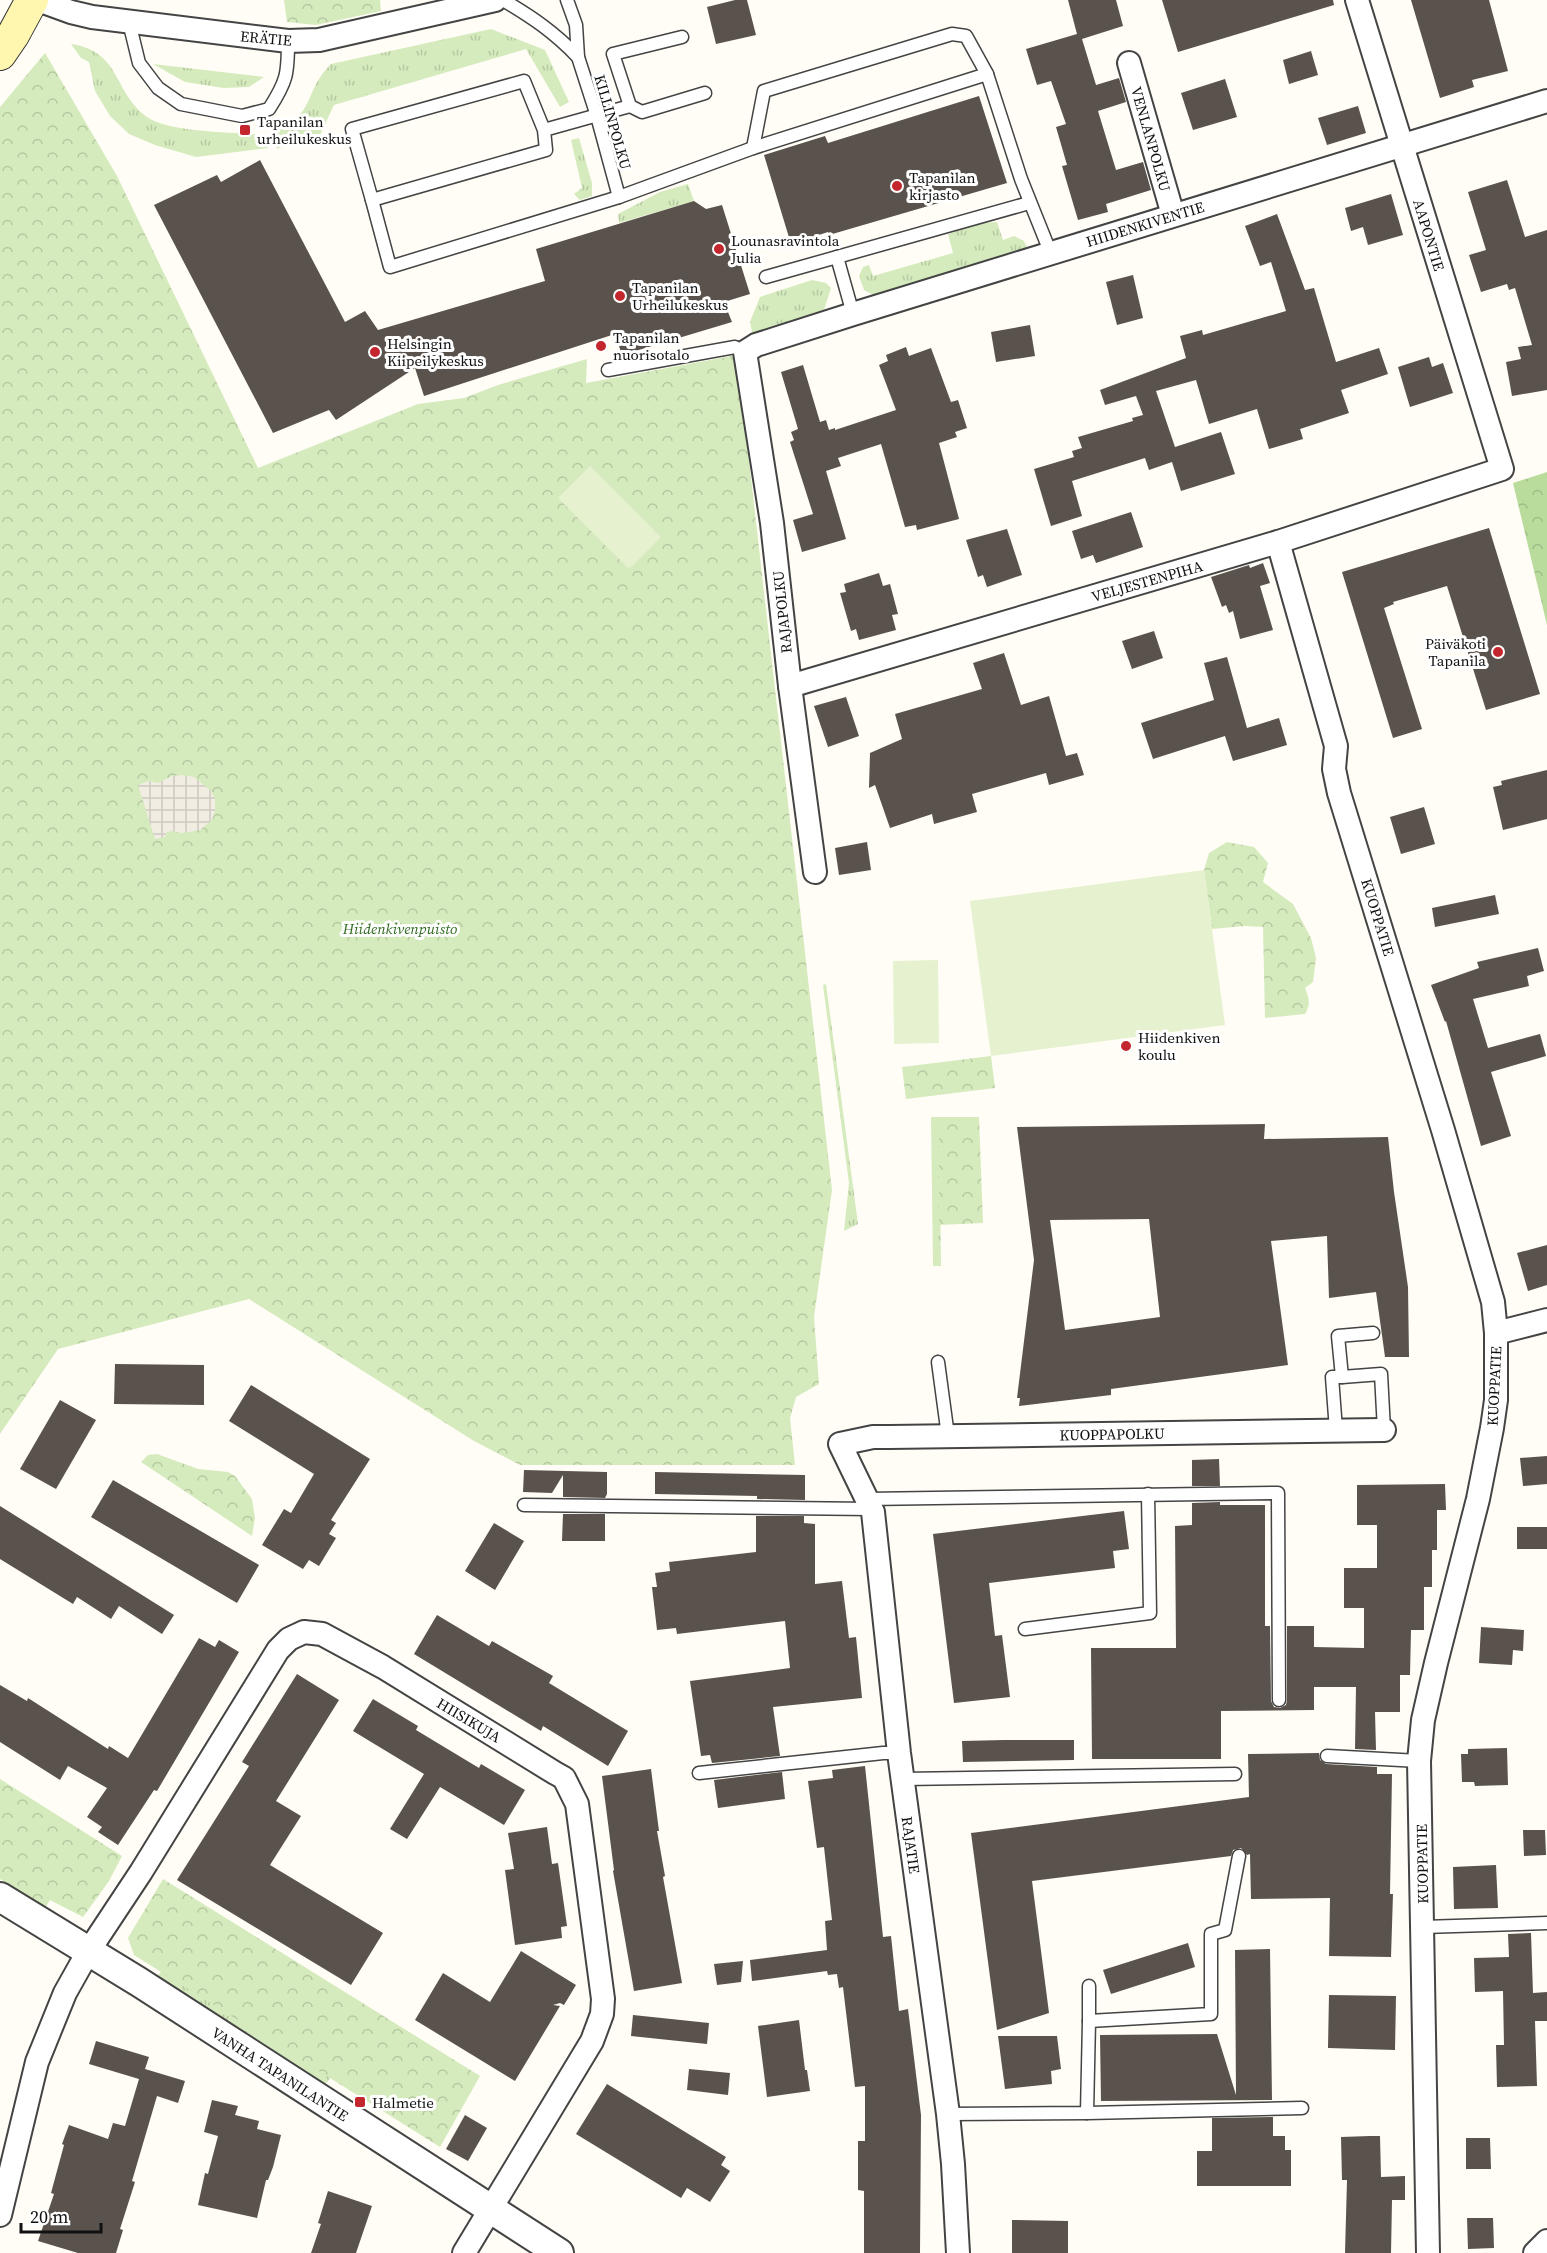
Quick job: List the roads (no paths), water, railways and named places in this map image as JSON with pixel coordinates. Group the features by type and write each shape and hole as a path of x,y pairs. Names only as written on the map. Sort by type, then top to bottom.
{"main road":[{"path":"0,54 32,0"}],"street":[{"name":"ERÄTIE","path":"38,0 71,12 129,22 288,41 319,39 495,0"},
{"name":"AAPONTIE","path":"1357,0 1502,469"},
{"name":"VENLANPOLKU","path":"1129,63 1173,215"},
{"name":"HIIDENKIVENTIE","path":"745,352 756,345 1547,100"},
{"name":"RAJAPOLKU","path":"745,352 772,523 790,686 815,872"},
{"name":"VELJESTENPIHA","path":"790,686 1278,542 1502,469"},
{"name":"KUOPPATIE","path":"1278,542 1336,746 1334,769 1339,793 1453,1163 1493,1302 1496,1333 1496,1400 1492,1428 1478,1499 1431,1684 1419,1761 1428,2253"},
{"path":"1496,1333 1547,1320"},
{"name":"KUOPPAPOLKU","path":"840,1444 873,1437 1384,1430"},
{"name":"RAJATIE","path":"840,1444 869,1504 899,1753 948,2114 958,2253"},
{"name":"HIISIKUJA","path":"1,2208 37,2062 65,1993 88,1952 141,1872 278,1650 289,1639 304,1632 322,1634 383,1667 564,1778 577,1804 603,1999 602,2014 591,2041 464,2253"},
{"name":"VANHA TAPANILANTIE","path":"0,1897 559,2253"},
{"path":"1535,2253 1547,2241"}],"lane":[{"name":"KILLINPOLKU","path":"503,0 556,35 578,57"},
{"name":"KILLINPOLKU","path":"567,0 576,25 578,57 619,197"},
{"path":"129,22 140,63 158,88 181,104 242,116 269,109 283,87 288,66 288,41"},
{"path":"753,148 764,91 952,34 966,36 987,74 1029,203 1051,254"},
{"path":"630,106 613,54 682,37"},
{"path":"372,200 546,150 544,130 524,81 352,129 390,267 619,197 753,148 987,74"},
{"path":"544,130 630,106 642,112 705,93"},
{"path":"765,277 1029,203"},
{"path":"837,257 853,315"},
{"path":"608,370 735,347 745,352"},
{"path":"1342,1377 1338,1336 1372,1333"},
{"path":"938,1362 948,1436"},
{"path":"1336,1430 1332,1377 1382,1374 1384,1430"},
{"path":"524,1506 869,1504 1148,1494 1278,1493 1279,1700"},
{"path":"1025,1629 1150,1613 1148,1494"},
{"path":"699,1773 899,1753"},
{"path":"1327,1756 1419,1761"},
{"path":"903,1779 1235,1774"},
{"path":"1089,2021 1211,2014 1211,1934 1225,1930 1239,1856"},
{"path":"1423,1927 1547,1923"},
{"path":"1087,2113 1089,1986"},
{"path":"948,2114 1302,2108"}],"place":[{"name":"Tapanilan urheilukeskus","path":"245,130"},
{"name":"Tapanilan kirjasto","path":"897,186"},
{"name":"Lounasravintola Julia","path":"719,249"},
{"name":"Tapanilan Urheilukeskus","path":"620,296"},
{"name":"Tapanilan nuorisotalo","path":"601,346"},
{"name":"Helsingin Kiipeilykeskus","path":"375,352"},
{"name":"Päiväkoti Tapanila","path":"1498,652"},
{"name":"Hiidenkiven koulu","path":"1126,1046"},
{"name":"Halmetie","path":"360,2102"}],"park label":[{"name":"Hiidenkivenpuisto","path":"400,928"}]}
